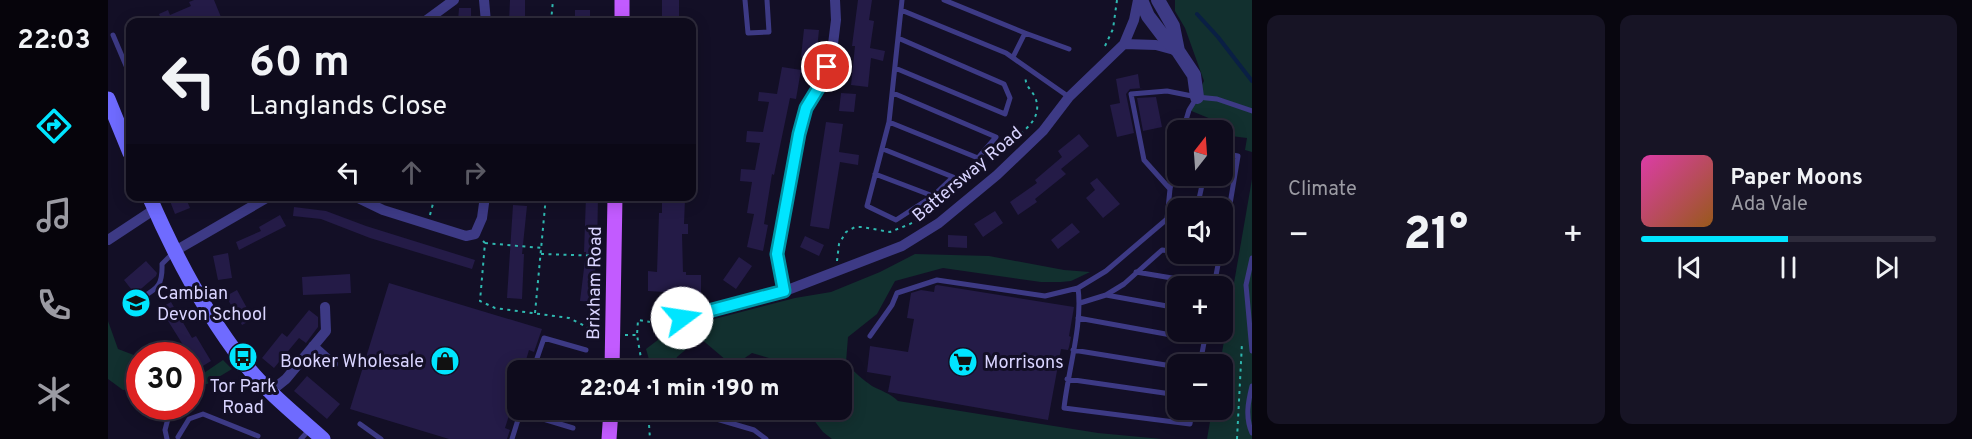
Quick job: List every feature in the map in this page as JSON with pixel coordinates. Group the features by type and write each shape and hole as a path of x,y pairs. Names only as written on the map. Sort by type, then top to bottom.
{"main road":[{"path":"621,18 622,0"},
{"path":"108,99 126,143"},
{"name":"Brixham Road","path":"612,360 615,201"},
{"path":"152,203 175,251 215,319 245,364 271,391 306,434 323,439"},
{"path":"609,439 610,420"}],"street":[{"path":"429,18 454,0"},
{"path":"484,0 486,18"},
{"path":"784,291 777,254 799,134 806,108 822,82 832,52 836,20 835,0"},
{"path":"1140,0 1148,16 1178,51 1194,75 1197,97"},
{"name":"Battersway Road","path":"661,323 784,291 902,246 939,223 997,175 1043,131 1069,97 1124,44 1140,0"},
{"path":"1158,0 1173,26 1178,51"},
{"path":"1124,44 1156,45 1178,51"},
{"path":"175,251 261,201"},
{"path":"365,201 384,210 466,236 475,234 482,218 484,201"},
{"path":"108,240 152,203"},
{"path":"271,391 286,379 326,332 325,307"},
{"path":"314,346 333,364"}],"lane":[{"path":"745,0 748,33 769,32 767,0"},
{"path":"883,148 953,177 933,196 896,220 867,206 889,122 902,0"},
{"path":"944,0 1069,49"},
{"path":"901,10 1006,52 1069,97"},
{"path":"1013,57 1025,33"},
{"path":"113,35 126,66"},
{"path":"895,68 1005,114 1010,98 1004,84 898,38"},
{"path":"1170,189 1144,160 1131,94 1167,91 1217,99 1252,111"},
{"path":"889,122 978,158 996,136 893,93"},
{"path":"1186,120 1197,97"},
{"path":"1233,155 1238,156 1233,186"},
{"path":"875,174 933,196"},
{"path":"1169,198 1171,186"},
{"path":"870,336 892,305 897,293 937,280 1045,296 1078,288 1125,256 1167,219"},
{"path":"1080,303 1106,295 1124,284 1162,250 1167,251"},
{"path":"135,303 160,285 162,264 175,251"},
{"path":"1252,258 1246,285 1252,351"},
{"path":"1136,272 1167,278"},
{"path":"1078,288 1080,303 1064,408 1190,424 1191,420"},
{"path":"1106,295 1167,306"},
{"path":"1078,318 1167,334"},
{"path":"536,360 543,338 586,350"},
{"path":"1073,350 1167,365"},
{"path":"1067,379 1167,393"},
{"path":"1252,386 1247,413 1252,433"},
{"path":"179,438 189,419 203,414 258,436"},
{"path":"167,439 165,430 168,420"},
{"path":"512,439 518,420"},
{"path":"549,420 573,428"},
{"path":"720,420 754,430 766,439"},
{"path":"360,424 381,439"}],"path":[{"path":"551,18 553,0"},
{"path":"1105,48 1113,29 1117,0"},
{"path":"428,224 434,201"},
{"path":"535,313 546,201"},
{"path":"475,234 484,243 542,248"},
{"path":"484,243 480,301 495,308 569,318 599,334 613,335"},
{"path":"541,254 615,257"},
{"path":"641,360 637,335 638,320 661,323"},
{"path":"1237,439 1241,345 1249,320"},
{"path":"649,420 650,439"}],"green space":[{"path":"1175,0 1252,0 1252,152 1245,150 1247,138 1233,136 1233,120 1210,120 1189,110 1204,81 1185,28 1175,11"},
{"path":"1252,179 1252,439 1207,439 1210,420 1233,420 1233,354 1222,354 1224,342 1233,342 1233,289"},
{"path":"915,254 989,256 1064,270 1090,272 1071,281 1041,282 943,268 895,281 877,314 848,337 846,360 776,360 752,353 742,360 726,360 700,338 675,360 649,360 646,349 667,333 795,298 831,292 880,272"},
{"path":"108,321 118,349 126,352 126,390 108,379"},
{"path":"223,360 232,369 207,384 204,384 204,373"},
{"path":"852,369 872,386 898,401 1098,433 1162,439 832,439 814,420 852,420"}],"building":[{"path":"214,0 221,18 161,18 159,14 168,10 170,15 191,6 189,2"},
{"path":"510,0 525,0 525,18 509,18"},
{"path":"662,0 679,0 679,18 662,18"},
{"path":"858,0 872,0 869,20 874,21 870,48 885,51 883,61 871,58 868,87 851,85 855,46 852,46"},
{"path":"459,8 471,8 471,18 458,18"},
{"path":"575,10 590,10 590,18 575,18"},
{"path":"804,29 819,30 816,59 801,57"},
{"path":"782,67 801,70 796,99 790,98 774,175 772,174 764,224 768,225 763,251 747,247 754,214 747,213 752,182 740,181 741,169 755,170 760,143 746,142 747,131 763,132 769,102 758,101 759,92 777,94"},
{"path":"1138,74 1140,88 1144,88 1130,89 1126,94 1134,133 1117,137 1110,105 1120,103 1116,79"},
{"path":"841,93 856,94 854,112 839,111"},
{"path":"1156,97 1162,127 1143,131 1137,98"},
{"path":"826,122 843,124 839,152 859,155 858,165 840,162 829,229 810,226"},
{"path":"1079,134 1089,146 1061,169 1066,174 1035,199 1037,202 1018,215 1010,202 1037,183 1035,180 1062,157 1058,151"},
{"path":"1097,178 1120,204 1103,218 1086,198 1095,190 1090,183"},
{"path":"170,201 187,201 190,208 175,214"},
{"path":"586,201 598,201 597,253 592,302 580,301 586,252 584,252"},
{"path":"662,201 685,201 684,224 688,224 688,234 682,234 683,272 686,272 686,275 701,275 701,294 648,291 648,271 657,272 659,213 662,213"},
{"path":"513,205 527,206 522,254 524,254 522,299 507,298"},
{"path":"294,207 326,211 475,260 472,269 370,238 321,219 293,216"},
{"path":"995,211 1003,223 983,237 974,224"},
{"path":"280,215 286,226 239,250 236,242 261,231 259,227"},
{"path":"1072,223 1080,232 1058,249 1051,240"},
{"path":"948,235 967,236 967,248 948,247"},
{"path":"805,236 824,245 819,256 800,247"},
{"path":"228,253 232,278 218,280 213,256"},
{"path":"739,257 752,266 736,289 723,280"},
{"path":"146,261 157,273 156,276 135,294 124,280"},
{"path":"350,274 351,293 303,295 302,277"},
{"name":"Booker Wholesale","path":"389,283 542,329 534,352 529,350 526,360 507,360 508,420 505,428 510,430 507,439 449,439 350,409"},
{"name":"Morrisons","path":"937,285 1074,307 1069,347 1068,350 1061,349 1048,420 888,392 891,376 867,372 870,346 908,352 914,319 907,318 911,293 921,290 934,292"},
{"path":"237,290 253,319 242,325 226,296"},
{"path":"171,302 192,338 196,336 200,342 181,342 160,308"},
{"path":"309,310 318,317 318,327 306,343 299,338 274,368 262,358 282,333 287,337"},
{"path":"204,349 211,361 204,365"},
{"path":"307,376 340,404 327,419 294,391"}],"waterway":[{"path":"1197,14 1252,81"}],"place":[{"name":"Cambian Devon School","path":"136,303"},
{"name":"Tor Park Road","path":"243,357"},
{"name":"Booker Wholesale","path":"445,361"},
{"name":"Morrisons","path":"963,362"}],"route":[{"path":"682,318 784,291 777,254 799,134 806,108 822,82 827,67"}]}
